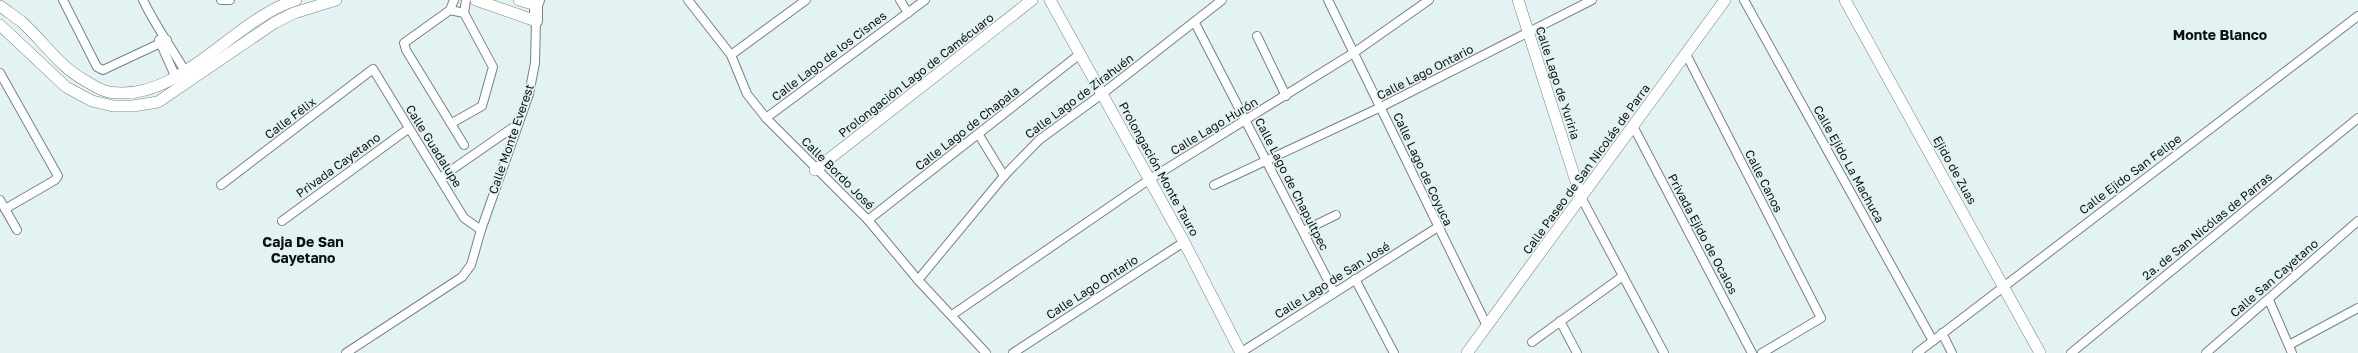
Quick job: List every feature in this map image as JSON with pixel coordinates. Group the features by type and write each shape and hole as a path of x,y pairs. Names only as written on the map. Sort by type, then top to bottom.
{"main road":[{"name":"Calle Monte Everest","path":"536,21 537,3"}],"street":[{"path":"63,0 97,67 103,70 168,40"},
{"path":"143,0 158,32 159,44 180,74 190,81"},
{"path":"221,0 230,0"},
{"path":"0,25 66,87 92,101 113,106 133,106 158,102 290,15 336,0"},
{"path":"454,0 450,10 404,43 406,50 452,123 464,145"},
{"path":"452,123 482,106 493,66 464,13 466,0"},
{"path":"476,0 536,21"},
{"path":"519,0 537,3"},
{"name":"Calle Bordo José","path":"688,0 731,55 747,94 766,118 815,170 868,220 918,280 986,353"},
{"path":"731,55 806,0"},
{"path":"900,0 908,13"},
{"name":"Calle Lago de los Cisnes","path":"766,118 925,0"},
{"name":"Prolongación Lago de Camécuaro","path":"815,170 1032,0"},
{"name":"Prolongación Monte Tauro","path":"1050,0 1184,242 1241,353"},
{"name":"Calle Lago de Zirahuén","path":"918,280 1004,176 1039,140 1195,23 1222,0"},
{"name":"Calle Lago de Coyuca","path":"1328,0 1355,52 1487,326"},
{"name":"Calle Lago Hurón","path":"952,315 1150,180 1355,52 1429,0"},
{"name":"Calle Lago de Yuriria","path":"1518,0 1581,197"},
{"name":"Calle Lago Ontario","path":"1214,184 1381,107 1592,0"},
{"name":"Calle Paseo de San Nicolás de Parra","path":"1467,353 1725,0"},
{"name":"Calle Ejido La Machuca","path":"1744,0 1933,341"},
{"name":"Ejido de Zuas","path":"1845,0 2004,285 2040,353"},
{"path":"0,6 22,23 63,65 84,80 108,92 131,94 155,88 180,74 287,1 290,15"},
{"path":"450,10 464,13"},
{"name":"Calle Ejido San Felipe","path":"1917,353 2004,285 2358,16"},
{"name":"Calle Monte Everest","path":"346,353 462,277 471,265 481,230 516,126 529,94 535,63 536,21"},
{"name":"Calle Lago de Chapultpec","path":"1195,23 1334,292"},
{"path":"158,32 168,40 180,74 181,88"},
{"path":"1257,36 1286,96"},
{"name":"Calle Lago de Chapala","path":"868,220 979,135 1080,54"},
{"name":"Calle Canos","path":"1686,54 1821,318 1762,353"},
{"name":"Calle Guadalupe","path":"373,69 408,129 464,218 481,230"},
{"name":"Calle Félix","path":"221,185 373,69"},
{"path":"0,73 58,176 55,180 5,209"},
{"name":"2a. de San Nicólas de Parras","path":"2071,353 2358,118"},
{"path":"440,178 516,126"},
{"name":"Privada Ejido de Ocalos","path":"1633,126 1752,353"},
{"name":"Privada Cayetano","path":"282,221 408,129"},
{"path":"979,135 1004,176"},
{"path":"1581,197 1664,353"},
{"path":"0,200 17,230"},
{"path":"1303,231 1336,215"},
{"name":"Calle San Cayetano","path":"2206,353 2269,300 2358,221"},
{"name":"Calle Lago de San José","path":"1241,353 1354,279 1438,227"},
{"name":"Calle Lago Ontario","path":"1013,353 1184,242"},
{"path":"1532,342 1623,276"},
{"path":"1354,279 1394,353"},
{"path":"2269,300 2290,349 2358,308"},
{"path":"1560,321 1577,353"},
{"path":"1942,333 1952,353"}],"district":[{"name":"Monte Blanco","path":"2220,34"},
{"name":"Caja De San Cayetano","path":"303,250"}]}
